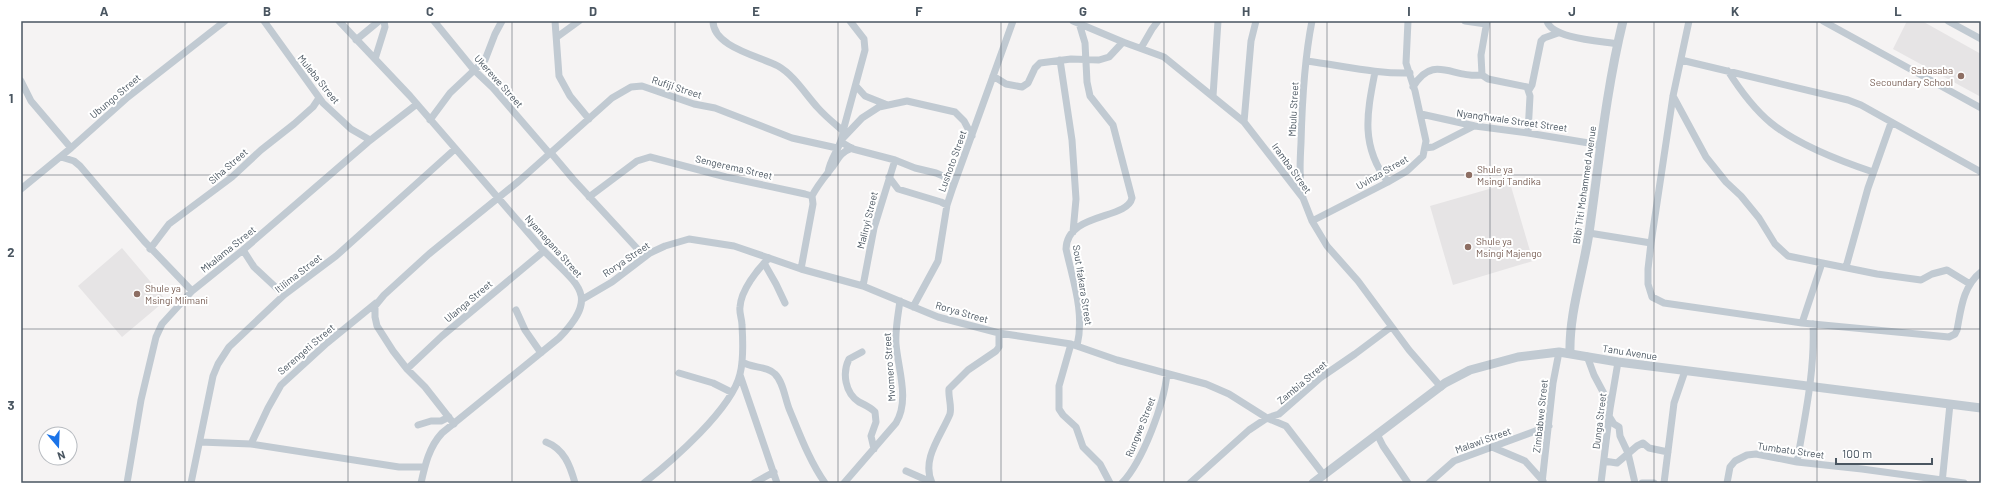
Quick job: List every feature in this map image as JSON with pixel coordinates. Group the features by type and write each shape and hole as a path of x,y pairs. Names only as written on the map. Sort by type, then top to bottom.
{"street":[{"name":"Ubungo Street","path":"21,189 61,157 128,97 225,21"},
{"name":"Muleba Street","path":"264,21 319,98 351,129 370,140"},
{"name":"Nyamagana Street","path":"339,21 416,104 497,199 574,284 582,299"},
{"path":"356,40 379,21"},
{"path":"375,60 385,27 384,21"},
{"name":"Ukerewe Street","path":"434,21 474,70 493,88 589,197 645,257"},
{"path":"430,120 450,93 485,60 494,34 502,21"},
{"path":"555,21 559,76 570,96 589,119"},
{"path":"557,37 579,21"},
{"path":"713,21 714,30 722,39 747,54 780,67 787,73 819,110 841,140"},
{"path":"828,173 829,163 841,140 856,86 865,44 864,39 850,21"},
{"name":"Lushoto Street","path":"913,307 938,261 947,205 1013,21"},
{"path":"1141,48 1158,21"},
{"path":"1213,96 1218,21"},
{"path":"1244,122 1250,41 1256,21"},
{"name":"Mbulu Street","path":"1303,198 1300,168 1301,117 1306,61 1312,21"},
{"path":"1408,21 1405,55 1421,114 1426,141 1425,148 1433,146 1474,126"},
{"path":"1465,21 1486,22 1481,55 1482,75"},
{"path":"1547,21 1551,28 1558,33 1618,44"},
{"name":"Bibi Titi Mohammed Avenue","path":"1570,353 1571,326 1589,233 1601,145 1623,21"},
{"path":"1689,21 1673,96 1651,243 1648,284 1652,297 1657,301 1802,323 1949,337 1955,334 1957,330 1964,297 1970,284 1981,272"},
{"path":"1823,21 1981,108"},
{"path":"1948,21 1981,39"},
{"name":"Iramba Street","path":"1076,22 1123,42 1164,57 1244,122 1303,198 1312,221 1327,246 1358,281 1391,326 1441,387"},
{"name":"Sout Ifakara Street","path":"1076,22 1085,42 1087,82 1090,96 1112,125 1132,198 1127,206 1086,222 1072,232 1067,241 1066,249 1079,314 1080,333 1059,386 1059,409 1063,416 1076,426 1083,447 1100,464 1110,483"},
{"path":"1528,132 1529,90 1532,85 1541,41 1544,38 1558,33"},
{"path":"993,76 1006,84 1022,87 1028,83 1038,65 1060,60 1099,60 1109,57 1123,42"},
{"path":"1060,60 1072,140 1076,199 1072,232"},
{"path":"1681,60 1861,104 1981,172"},
{"path":"1306,61 1338,64 1376,72 1410,73"},
{"path":"1413,87 1423,73 1432,69 1442,69 1472,76 1482,75 1488,79 1525,86 1529,90"},
{"path":"1728,71 1738,86 1772,124 1808,145 1873,172"},
{"path":"1376,72 1370,98 1367,135 1378,168 1388,182"},
{"path":"21,81 32,101 71,148"},
{"name":"Rufiji Street","path":"497,199 624,90 631,87 642,86 694,104 715,108 792,138 841,140 852,148 895,160 915,168 936,172 943,176 953,187"},
{"path":"856,86 865,96 885,104"},
{"path":"1673,96 1706,157 1754,212 1775,244 1788,256 1878,274 1921,280 1932,274 1947,270 1970,284"},
{"name":"Siha Street","path":"150,249 170,224 232,177 260,150 294,124 313,107 319,98"},
{"path":"841,140 862,118 885,104 907,101 952,111 964,121 972,136"},
{"name":"Mkalama Street","path":"127,483 137,420 156,337 162,324 192,291 243,250 370,140 416,104"},
{"name":"Nyang'hwale Street Street","path":"1421,114 1474,126 1528,132 1601,145"},
{"path":"1846,267 1851,242 1873,172 1891,122"},
{"path":"801,269 811,221 813,204 812,196 839,156 852,148"},
{"name":"Uvinza Street","path":"1312,221 1388,182 1414,166 1422,156 1425,148"},
{"name":"Itilima Street","path":"192,483 208,392 218,364 229,347 284,295 336,256 455,149"},
{"name":"Sengerema Street","path":"589,197 638,161 650,156 726,177 812,196"},
{"path":"61,157 74,161 80,166 150,249 192,291"},
{"name":"Malinyi Street","path":"863,286 874,228 895,160"},
{"path":"889,177 898,189 942,202 947,205"},
{"name":"Serengeti Street","path":"251,444 281,385 327,343 378,302 429,254 497,199"},
{"path":"1589,233 1651,243"},
{"name":"Rorya Street","path":"582,299 612,282 645,257 665,246 689,239 734,246 766,261 863,286 938,317 999,333 1074,345 1117,360 1206,384 1229,394 1267,418 1283,424 1290,429 1323,474"},
{"path":"243,250 254,267 284,295"},
{"name":"Ulanga Street","path":"407,369 442,336 544,251"},
{"path":"644,483 705,428 731,392 740,375 742,362 742,325 739,309 740,303 759,269 766,261 785,303"},
{"path":"1802,323 1822,263"},
{"path":"421,483 424,467 434,442 559,338 575,321 581,308 582,299"},
{"name":"Mvomero Street","path":"844,483 896,423 902,409 902,392 896,342 900,301"},
{"path":"378,302 374,310 378,326 407,369 415,376 454,424"},
{"path":"516,310 525,330 542,353"},
{"path":"1797,462 1814,353 1813,324"},
{"name":"Zambia Street","path":"1190,483 1245,434 1267,418 1279,414 1320,378 1355,354 1391,326"},
{"path":"931,483 929,476 929,456 950,414 949,389 968,370 996,351 999,347 999,333"},
{"path":"862,352 849,359 845,369 845,378 849,391 859,402 866,404 875,412 876,422 871,436 874,449"},
{"name":"Tanu Avenue","path":"1313,483 1441,387 1470,370 1493,362 1559,352 1685,371 1981,408"},
{"name":"Zimbabwe Street","path":"1542,482 1559,352"},
{"path":"1587,356 1594,375 1610,405"},
{"path":"742,362 750,366 770,370 777,376 790,412 813,462 825,483"},
{"name":"Dunga Street","path":"1602,483 1610,405 1618,362"},
{"path":"1664,483 1676,392 1685,371"},
{"path":"679,373 713,383 731,392"},
{"name":"Rungwe Street","path":"1122,483 1134,469 1143,449 1163,395 1167,374"},
{"path":"740,375 777,483"},
{"path":"1942,482 1950,404"},
{"path":"1609,416 1614,424 1619,427 1620,436 1628,453 1635,483"},
{"path":"418,424 433,420 441,421 449,418"},
{"name":"Malawi Street","path":"1430,483 1454,461 1549,426"},
{"path":"1377,434 1382,446 1408,483"},
{"path":"200,442 251,444 399,467 424,467"},
{"path":"546,442 554,445 564,455 575,483"},
{"path":"1604,461 1617,463 1637,446 1643,443 1649,448 1668,452"},
{"path":"1492,448 1525,461 1542,482"},
{"name":"Tumbatu Street","path":"1727,483 1732,465 1737,459 1747,455 1756,454 1797,462 1862,469 1942,482 1964,483"},
{"path":"906,471 931,483"},
{"path":"754,483 774,472"},
{"path":"1642,483 1654,483"}],"shaded area":[{"name":"Sabasaba Secoundary School","path":"1907,21 1922,21 1981,54 1981,97 1893,49"},
{"path":"1510,183 1533,261 1453,285 1430,206"},
{"path":"122,248 166,300 122,337 78,286"}],"place":[{"name":"Sabasaba Secoundary School","path":"1961,76"},
{"name":"Shule ya Msingi Tandika","path":"1469,175"},
{"name":"Shule ya Msingi Majengo","path":"1468,247"},
{"name":"Shule ya Msingi Mlimani","path":"137,294"}]}
